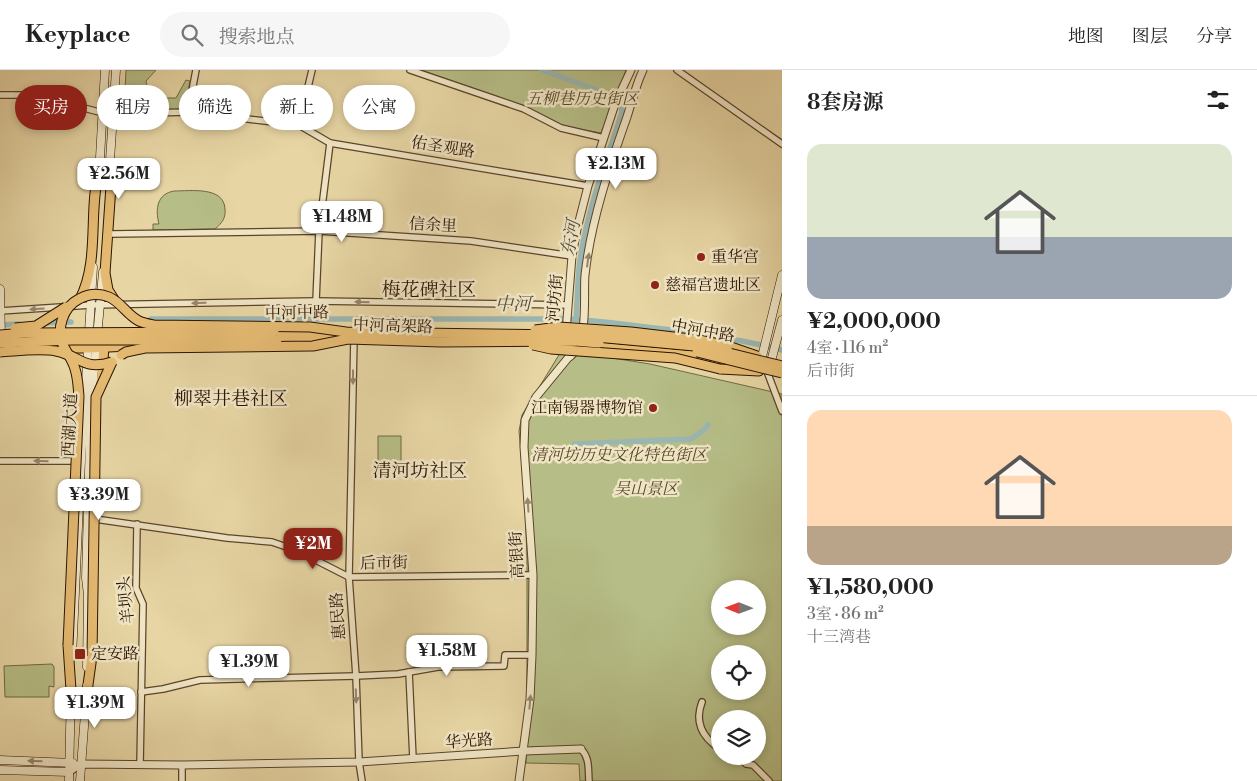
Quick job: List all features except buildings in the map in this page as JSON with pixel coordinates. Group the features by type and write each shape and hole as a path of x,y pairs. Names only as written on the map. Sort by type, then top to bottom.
{"main road":[{"name":"西湖大道","path":"104,85 105,70"},
{"name":"西湖大道","path":"115,85 116,70"},
{"name":"西湖大道","path":"69,781 71,690 86,461 96,348 91,304 102,130"},
{"name":"西湖大道","path":"94,328 100,304 113,130"},
{"path":"71,690 68,645 79,396 76,370 63,344 60,332 61,320 66,310 86,288 90,273 95,186 100,170"},
{"path":"110,170 111,186 105,273 108,290 115,301"},
{"path":"764,372 782,275"},
{"path":"0,289 0,349 42,350 69,355 78,362 89,365 101,365 112,362"},
{"path":"0,331 36,326 77,300 96,294 108,297 139,321 154,326 310,327 350,336"},
{"path":"80,781 80,764 92,656 96,397 112,362 128,345 131,334 130,322 126,311"},
{"path":"768,352 782,320"},
{"path":"510,338 559,327 632,332 699,340 768,352 782,364"},
{"name":"中河中路","path":"0,349 96,348 566,327 768,352"},
{"name":"中河中路","path":"0,331 94,328 566,344 705,357 764,372"},
{"name":"中河高架路","path":"0,331 24,334 350,336 441,342 574,335 705,347 782,364"},
{"path":"121,354 145,348 314,346 350,336"},
{"name":"中河高架路","path":"0,349 72,340 350,336"},
{"path":"510,338 551,348 675,358 720,369 782,375"},
{"name":"中河高架路","path":"510,338 575,341 704,353 782,375"},
{"path":"87,692 86,461 94,456 96,348"},
{"path":"0,760 80,764"},
{"path":"0,770 69,772"}],"street":[{"path":"193,85 196,70"},
{"path":"308,85 312,70"},
{"path":"410,70 524,109 561,128 604,138"},
{"name":"河坊街","path":"568,358 566,327 572,256 588,186 616,102 630,70"},
{"name":"河坊街","path":"580,346 583,329 585,276 596,218 632,97 643,70"},
{"path":"677,70 782,144"},
{"name":"佑圣观路","path":"0,95 34,95 97,111"},
{"name":"佑圣观路","path":"307,130 330,144 588,186"},
{"path":"316,301 319,231 330,144"},
{"name":"信余里","path":"111,234 319,231 472,242 572,256"},
{"name":"中河中路","path":"1,313 91,304 316,301 568,306"},
{"name":"惠民路","path":"350,336 349,577 356,676 359,762 362,781"},
{"name":"高银街","path":"519,781 530,699 532,656 533,575 524,447 525,420 536,397 580,346"},
{"path":"764,372 782,411"},
{"path":"0,461 86,461"},
{"name":"后市街","path":"95,519 226,538 272,542 298,551 349,577 533,575"},
{"name":"羊坝头","path":"137,524 136,588 143,604 140,764"},
{"path":"142,692 200,680 356,676 408,672 438,667 504,666 505,655 532,656"},
{"path":"408,672 413,759"},
{"path":"702,702 699,708 699,723 711,743"},
{"path":"581,749 588,759 589,781"},
{"name":"华光路","path":"359,762 581,749"},
{"path":"69,772 80,764 182,765 359,762"},
{"path":"182,765 182,781"},
{"path":"753,765 769,781"}],"green space":[{"path":"126,70 156,70 146,81 147,85 125,85"},
{"name":"五柳巷历史街区","path":"421,70 626,70 601,133 563,126 497,96"},
{"path":"186,80 190,81 189,85 183,85"},
{"path":"179,93 179,110 169,111 169,98 176,98"},
{"path":"174,191 205,191 219,196 225,209 225,215 220,225 215,229 153,230 153,224 159,224 157,213 161,199 164,195"},
{"name":"吴山景区","path":"562,350 650,364 782,394 782,781 580,781 579,764 526,763 527,560 525,500 519,431 522,415"},
{"path":"378,436 401,436 401,463 378,464"},
{"path":"52,664 54,667 54,687 49,686 49,697 5,697 4,666"}],"waterway":[{"name":"东河","path":"542,70 616,97 621,104 622,112 584,236 579,270 576,319"},
{"name":"中河","path":"151,319 563,319 703,334 782,350"},
{"name":"中河","path":"43,323 71,322"},
{"name":"中河","path":"0,325 19,324"},
{"path":"574,444 691,439 708,425"}],"place":[{"name":"重华宫","path":"701,257"},
{"name":"慈福宫遗址区","path":"655,285"},
{"name":"江南锡器博物馆","path":"653,408"},
{"name":"定安路","path":"80,654"}],"district":[{"name":"梅花碑社区","path":"429,290"},
{"name":"柳翠井巷社区","path":"231,399"},
{"name":"清河坊社区","path":"420,471"}],"park label":[{"name":"清河坊历史文化特色街区","path":"619,455"}]}
